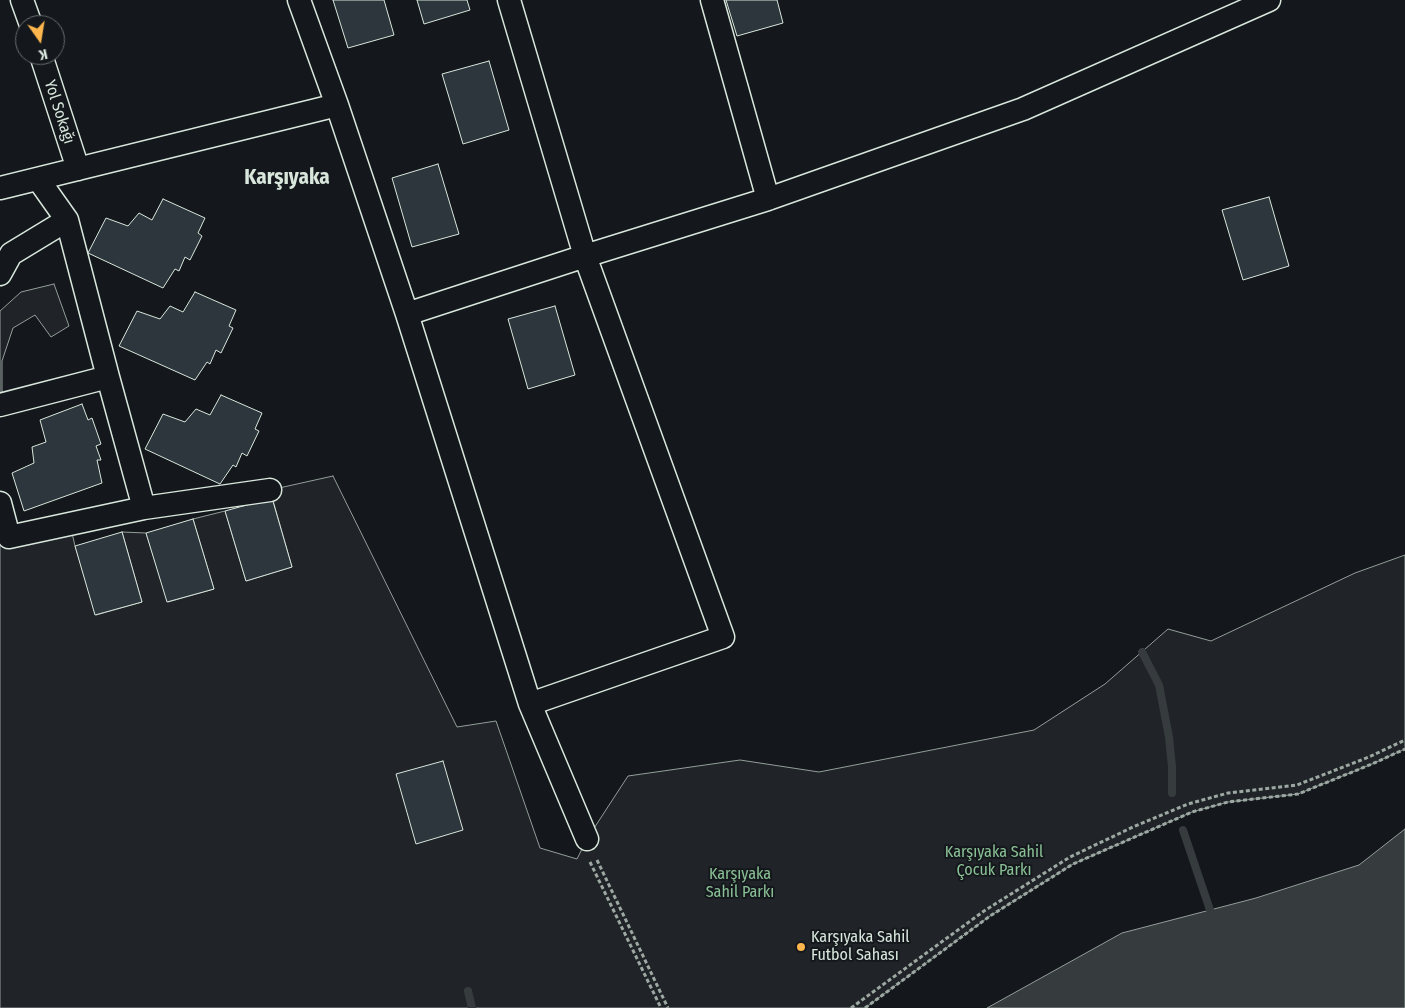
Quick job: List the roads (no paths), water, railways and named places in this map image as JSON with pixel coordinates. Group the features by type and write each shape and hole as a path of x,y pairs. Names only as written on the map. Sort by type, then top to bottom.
{"street":[{"path":"22,0 27,15"},
{"path":"299,0 337,105 407,314 530,704 587,839"},
{"path":"509,0 584,256 723,637 530,704"},
{"path":"712,0 768,199"},
{"path":"407,314 584,256 768,199 1023,109 1269,0"},
{"name":"Yol Sokağı","path":"44,65 78,169"},
{"path":"0,188 337,105"},
{"path":"38,178 67,220 144,508"},
{"path":"0,274 11,254 67,220"},
{"path":"0,406 108,377"},
{"path":"0,503 9,537 144,508 270,490"}],"waterway":[{"path":"1142,652 1159,685 1169,737 1172,793"},
{"path":"1183,830 1210,910"},
{"path":"468,991 472,1008"}],"place":[{"name":"Karşıyaka Sahil Futbol Sahası","path":"801,947"}],"district":[{"name":"Karşıyaka","path":"287,178"}],"park label":[{"name":"Karşıyaka Sahil Çocuk Parkı","path":"994,862"},
{"name":"Karşıyaka Sahil Parkı","path":"740,884"}]}
